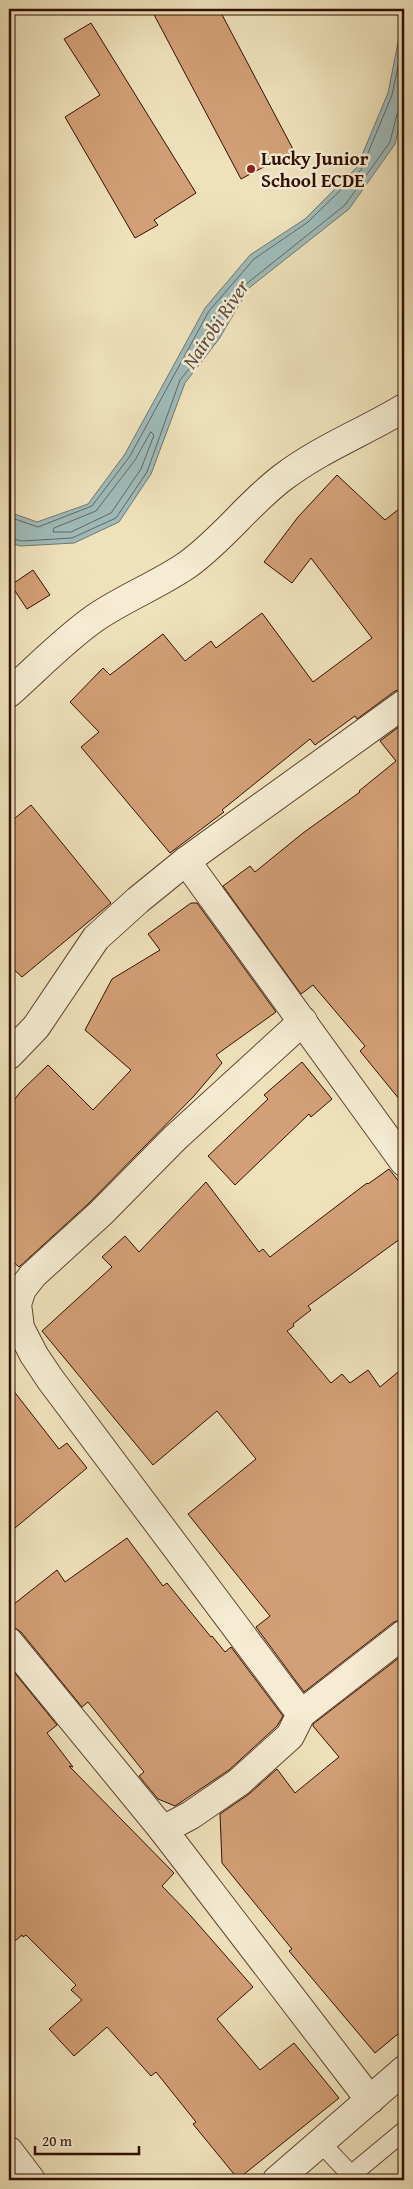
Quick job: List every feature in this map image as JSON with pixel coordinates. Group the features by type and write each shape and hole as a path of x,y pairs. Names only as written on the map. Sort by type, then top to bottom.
{"street":[{"path":"9,693 93,619 127,597 165,578 207,549 282,478 333,445 404,408"},
{"path":"9,1055 36,1027 96,938 138,900 186,861 404,704"},
{"path":"186,861 404,1162"},
{"path":"301,1714 50,1379 34,1355 20,1328 17,1304 22,1290 33,1275 100,1213 175,1138 303,1021"},
{"path":"163,1830 191,1815 239,1782 290,1736 301,1714 404,1634"},
{"path":"9,1642 163,1830 370,2100"},
{"path":"277,2180 404,2070"},
{"path":"9,2151 31,2180"}],"lane":[{"path":"320,2142 347,2177 404,2131"}],"water":[{"name":"Nairobi River","path":"404,12 404,105 395,144 349,209 249,288 219,339 185,383 151,474 119,522 74,543 21,546 9,543 9,512 37,522 88,504 125,454 205,308 250,255 305,219 357,167 388,93"}],"building":[{"path":"151,9 219,9 294,151 241,179"},
{"path":"91,23 196,193 154,220 158,225 135,238 65,117 100,95 64,39"},
{"path":"337,475 385,520 404,505 404,689 395,691 357,719 355,716 315,745 310,739 222,810 224,812 170,853 81,747 99,732 70,702 103,668 110,675 163,634 185,661 211,641 216,648 262,613 313,682 372,638 311,558 292,583 264,562 298,517"},
{"path":"33,570 50,595 27,609 11,585"},
{"path":"404,723 404,1105 360,1051 365,1046 313,985 301,994 223,886 250,866 255,872 303,833 360,792 396,761 380,741"},
{"path":"31,805 111,903 22,977 9,965 9,823"},
{"path":"191,903 197,903 276,1012 216,1055 222,1063 194,1096 88,1204 19,1267 9,1258 9,1107 21,1091 48,1065 93,1110 131,1070 85,1030 112,979 160,950 148,934"},
{"path":"302,1062 332,1099 311,1117 309,1114 235,1185 208,1156 268,1099 264,1095"},
{"path":"389,1169 404,1188 404,1236 308,1306 311,1310 287,1331 331,1383 342,1374 350,1383 368,1370 380,1387 404,1367 404,1619 394,1622 304,1692 256,1627 270,1616 188,1514 256,1459 217,1411 153,1465 42,1331 112,1267 102,1257 125,1236 139,1252 206,1182 259,1252 263,1249 270,1257 367,1183"},
{"path":"9,1385 59,1449 67,1443 87,1468 9,1533"},
{"path":"127,1538 163,1586 167,1583 225,1652 231,1647 283,1716 277,1726 229,1770 175,1806 158,1799 139,1776 144,1772 88,1702 82,1707 21,1632 9,1627 9,1608 57,1570 65,1582"},
{"path":"404,1654 404,2029 375,2053 289,1951 292,1949 222,1863 220,1814 249,1794 277,1769 295,1793 339,1757 313,1724"},
{"path":"9,1666 57,1725 47,1733 73,1767 69,1766 174,1873 162,1886 253,1987 217,2019 260,2070 294,2043 339,2098 238,2179 193,2124 196,2122 156,2072 151,2076 107,2027 74,2056 49,2029 82,2000 71,1990 76,1985 26,1935 23,1937 22,1935 9,1946"}],"place":[{"name":"Lucky Junior School ECDE","path":"251,169"}]}
